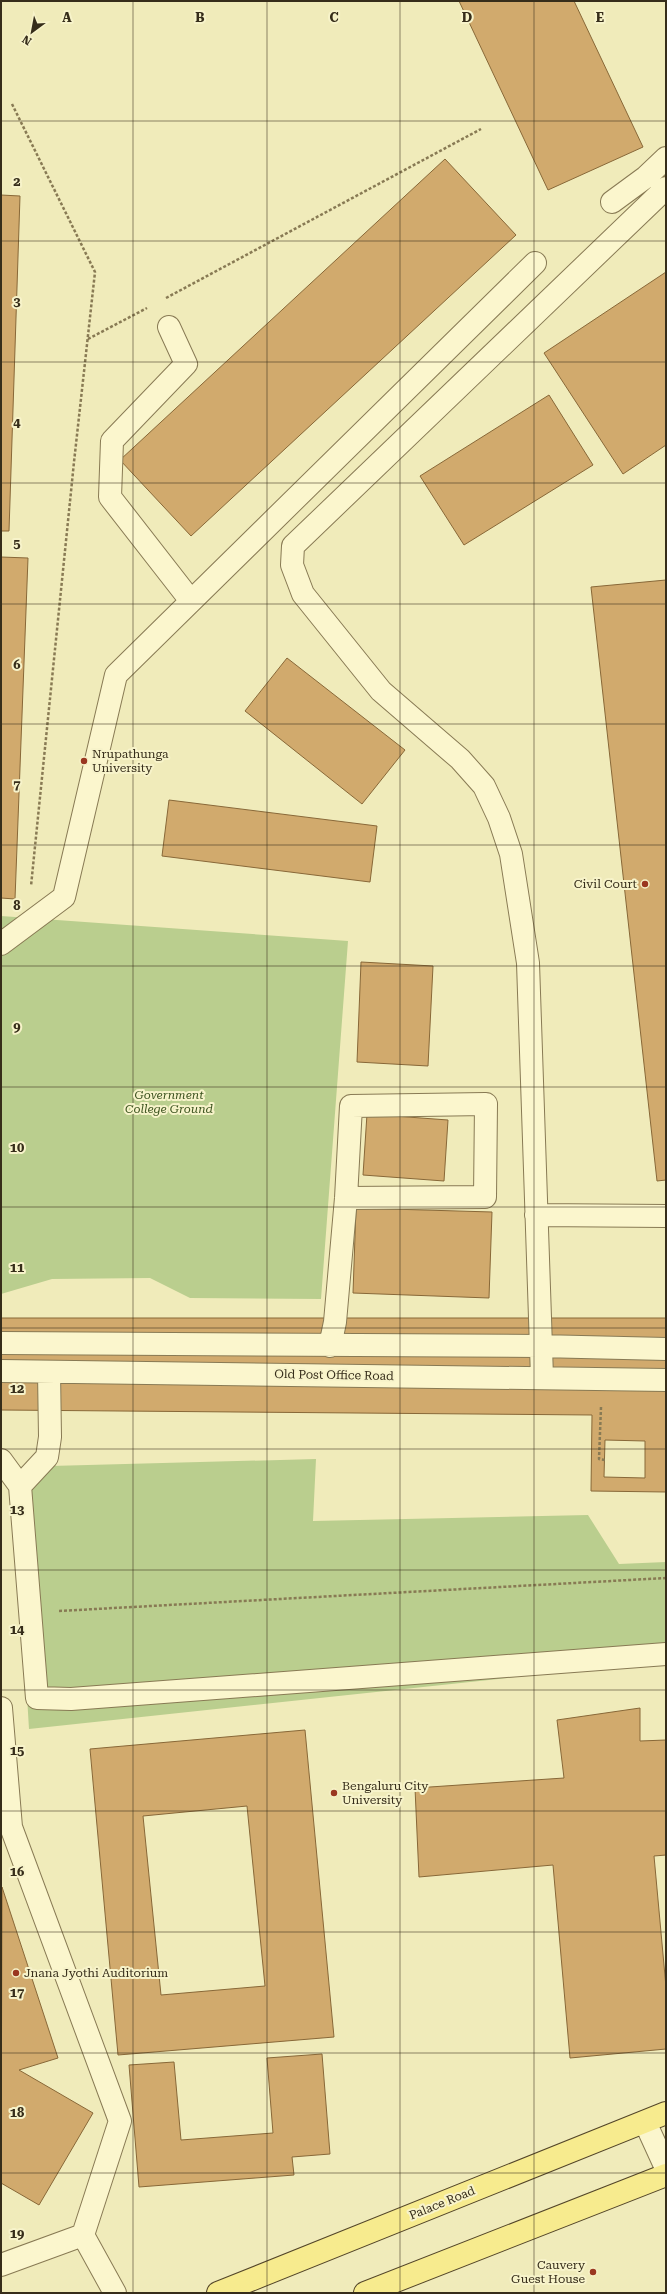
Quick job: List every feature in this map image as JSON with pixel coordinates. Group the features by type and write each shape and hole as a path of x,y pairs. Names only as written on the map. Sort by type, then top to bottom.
{"main road":[{"name":"Palace Road","path":"218,2293 666,2113"},
{"path":"368,2292 666,2175"}],"street":[{"path":"612,202 646,177 666,158"},
{"path":"542,1377 539,1346 528,963 511,854 499,818 484,786 465,764 381,691 303,594 292,565 293,546 666,188"},
{"path":"1,944 64,897 116,674 535,263"},
{"path":"169,327 186,364 112,441 110,497 191,601"},
{"path":"330,1346 335,1322 346,1198 351,1106 486,1104 485,1197 346,1198"},
{"path":"536,1215 666,1216"},
{"path":"1,1343 539,1346 666,1349"},
{"name":"Old Post Office Road","path":"1,1371 542,1377 666,1380"},
{"path":"20,1486 47,1457 50,1437 49,1372"},
{"path":"1,1460 20,1486 28,1613 36,1698 71,1699 666,1654"},
{"path":"1,1708 6,1829 120,2121 84,2235 115,2293"},
{"path":"645,2122 666,2168"},
{"path":"1,2265 84,2235"}],"path":[{"path":"12,104 95,272 31,890"},
{"path":"165,298 481,129"},
{"path":"88,339 151,306"},
{"path":"602,1378 599,1460 605,1460"},
{"path":"28,1613 666,1578"}],"green space":[{"name":"Government College Ground","path":"1,916 348,941 321,1299 190,1298 150,1278 52,1279 1,1294"},
{"path":"316,1459 313,1521 588,1515 619,1564 666,1562 666,1661 29,1729 13,1467"}],"building":[{"path":"459,1 574,1 643,147 548,190"},
{"path":"445,159 516,235 191,536 120,460"},
{"path":"1,195 20,196 9,531 1,531"},
{"path":"666,272 666,445 623,474 544,353"},
{"path":"549,395 593,465 464,545 420,476"},
{"path":"1,557 28,558 15,899 1,898"},
{"name":"Civil Court","path":"666,580 666,1180 657,1181 591,587"},
{"path":"287,658 405,750 362,804 245,711"},
{"path":"169,800 377,826 370,882 162,856"},
{"path":"361,962 433,966 428,1066 357,1062"},
{"path":"367,1114 448,1120 444,1181 363,1175"},
{"path":"356,1208 492,1212 489,1298 353,1293"},
{"path":"1,1318 666,1318 666,1492 591,1491 592,1415 1,1410"},
{"path":"605,1440 645,1441 645,1478 604,1477"},
{"path":"640,1708 640,1741 666,1740 666,1855 654,1856 666,1987 666,2049 570,2058 553,1865 419,1877 415,1788 564,1778 557,1720"},
{"path":"305,1730 334,2037 118,2055 90,1749","holes":["247,1806 265,1986 161,1995 143,1816"]},
{"name":"Jnana Jyothi Auditorium","path":"2,1887 58,2058 19,2070 93,2113 39,2205 1,2183"},
{"path":"322,2054 330,2154 292,2157 294,2175 139,2187 129,2065 174,2062 181,2140 273,2133 267,2058"}],"place":[{"name":"Nrupathunga University","path":"84,761"},
{"name":"Civil Court","path":"645,884"},
{"name":"Bengaluru City University","path":"334,1793"},
{"name":"Jnana Jyothi Auditorium","path":"16,1973"},
{"name":"Cauvery Guest House","path":"593,2272"}]}
